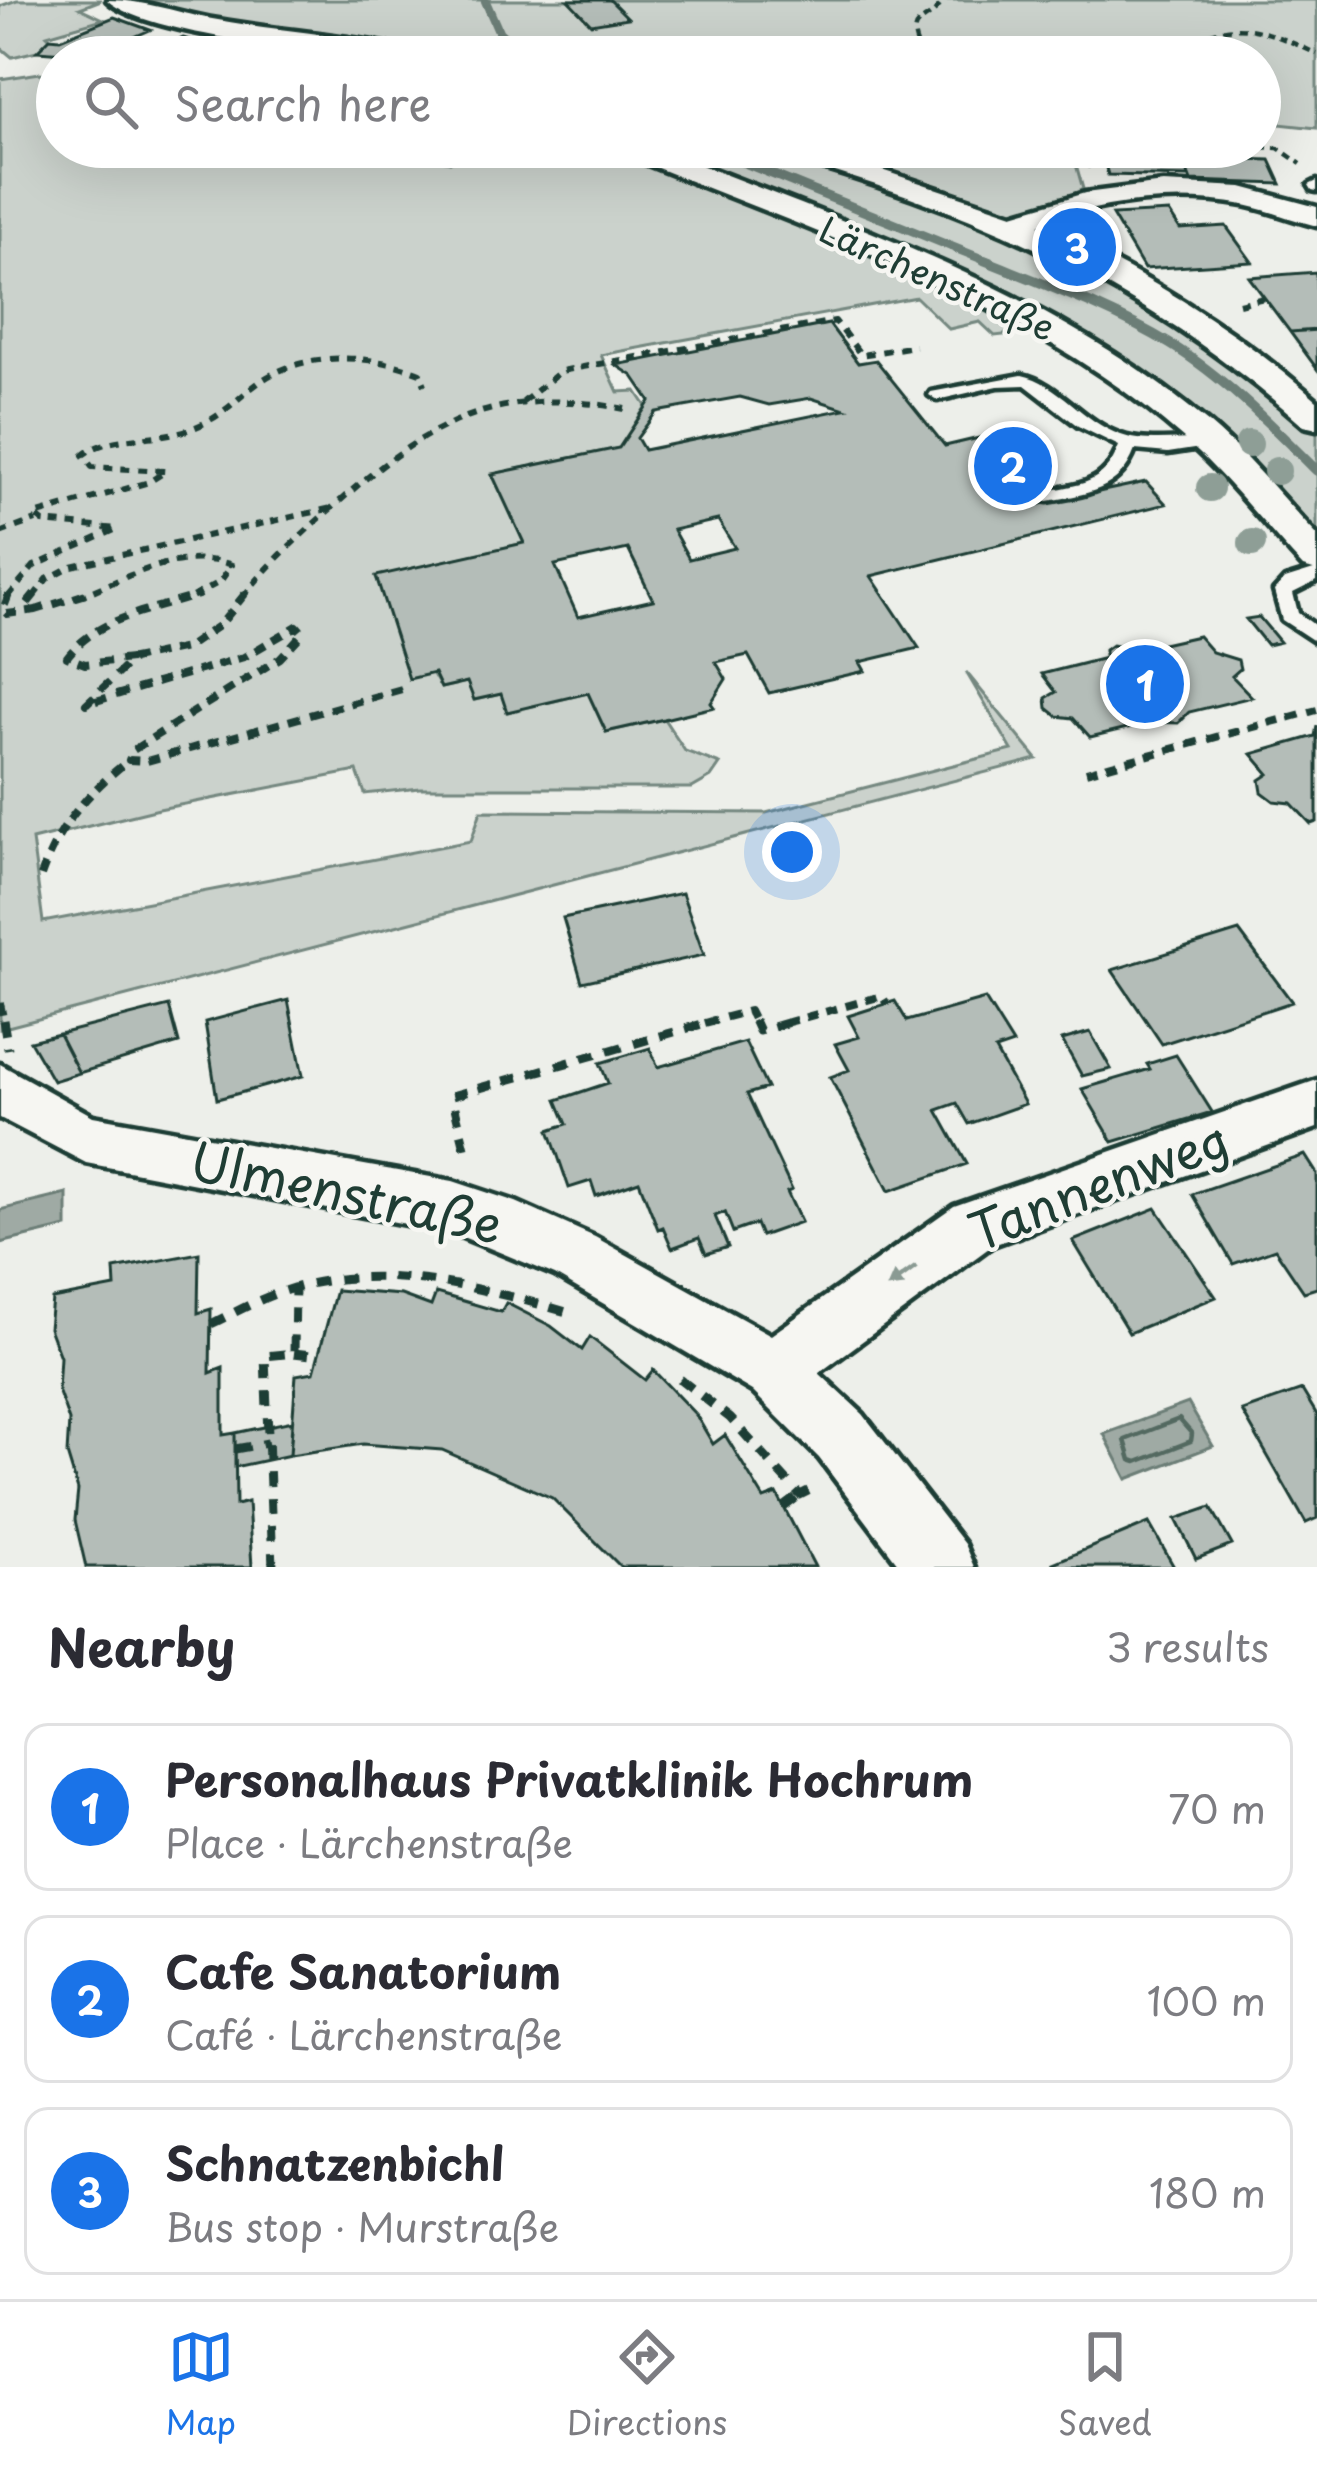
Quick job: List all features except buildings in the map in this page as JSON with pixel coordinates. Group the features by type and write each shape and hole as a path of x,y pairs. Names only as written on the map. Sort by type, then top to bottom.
{"street":[{"path":"92,14 121,1 188,23 298,36"},
{"path":"259,10 277,32"},
{"name":"Lärchenstraße","path":"682,168 974,287 1065,336 1207,442 1317,558"},
{"path":"852,168 913,186 1011,225 1154,293 1263,369 1317,418"},
{"path":"1011,225 1077,201 1134,193 1315,200"},
{"name":"Ulmenstraße","path":"0,1088 32,1112 86,1139 398,1196 516,1228 656,1300 773,1370 814,1407 862,1463 941,1567"},
{"name":"Tannenweg","path":"773,1370 974,1225 1317,1104"}],"lane":[{"path":"937,395 1029,381 1090,429 1127,445 1173,450 1207,442"},
{"path":"1048,496 1099,485 1116,475 1127,445"},
{"path":"1317,575 1283,591 1289,616 1317,636"}],"path":[{"path":"912,36 914,26 944,0"},
{"path":"1193,36 1226,25 1277,36"},
{"path":"1281,37 1317,54"},
{"path":"1281,150 1317,175"},
{"path":"1239,304 1264,298"},
{"path":"521,403 561,371 835,322 861,356 915,346"},
{"path":"36,520 35,515 46,509 148,482 166,471 92,467 82,455 91,446 102,440 158,439 211,421 263,379 333,360 372,358 393,360 420,373 425,385"},
{"path":"0,533 36,520 117,529 53,553 9,587 3,610 7,614 62,606 146,571 190,559 221,558 232,566 227,579 212,589 120,618 79,642 67,657 85,664 186,648 221,624 274,558 386,460 428,433 482,411 521,403 584,401 626,410"},
{"path":"36,610 27,604 33,592 72,566 335,508"},
{"path":"41,876 50,843 75,808 129,760 133,750 280,658 303,633 297,626 289,628 244,657 86,704 133,658"},
{"path":"129,760 147,760 405,688"},
{"path":"1086,772 1317,710"},
{"path":"465,1148 452,1096 641,1047 749,1011 759,1031 882,996 887,1004"},
{"path":"211,1324 295,1287 361,1281 425,1282 574,1314"},
{"path":"294,1353 295,1287"},
{"path":"273,1567 265,1356 319,1356"},
{"path":"663,1380 670,1371 730,1418 800,1495"},
{"path":"235,1449 268,1443"},
{"path":"784,1507 862,1463"}],"shaded area":[{"path":"17,0 101,0 80,8 103,19 36,36 36,51 12,57 0,47 0,6"},
{"path":"142,0 1317,0 1317,128 1281,124 1281,36 341,36 222,22"},
{"path":"36,74 36,168 1077,168 1083,189 1012,225 1131,281 1317,418 1317,558 1197,431 1065,336 1030,332 995,336 980,322 949,329 916,297 601,355 618,392 636,391 646,406 619,448 493,474 524,543 376,577 441,688 467,682 475,700 501,694 508,712 588,693 606,732 664,719 685,751 720,764 711,777 692,788 420,788 365,794 357,771 159,809 32,840 43,922 471,841 481,811 766,813 1012,750 966,672 1037,759 0,1029 0,79"}],"water":[{"path":"67,1194 67,1227 0,1243 0,1210"},
{"path":"1188,1403 1213,1446 1127,1479 1104,1434"}],"waterway":[{"path":"485,0 503,36"},
{"path":"757,168 992,263"},
{"path":"984,260 1102,309 1170,344 1228,387 1317,471"}],"place":[{"name":"Schnatzenbichl","path":"1077,247"},
{"name":"Cafe Sanatorium","path":"1013,466"},
{"name":"Personalhaus Privatklinik Hochrum","path":"1145,684"}]}
